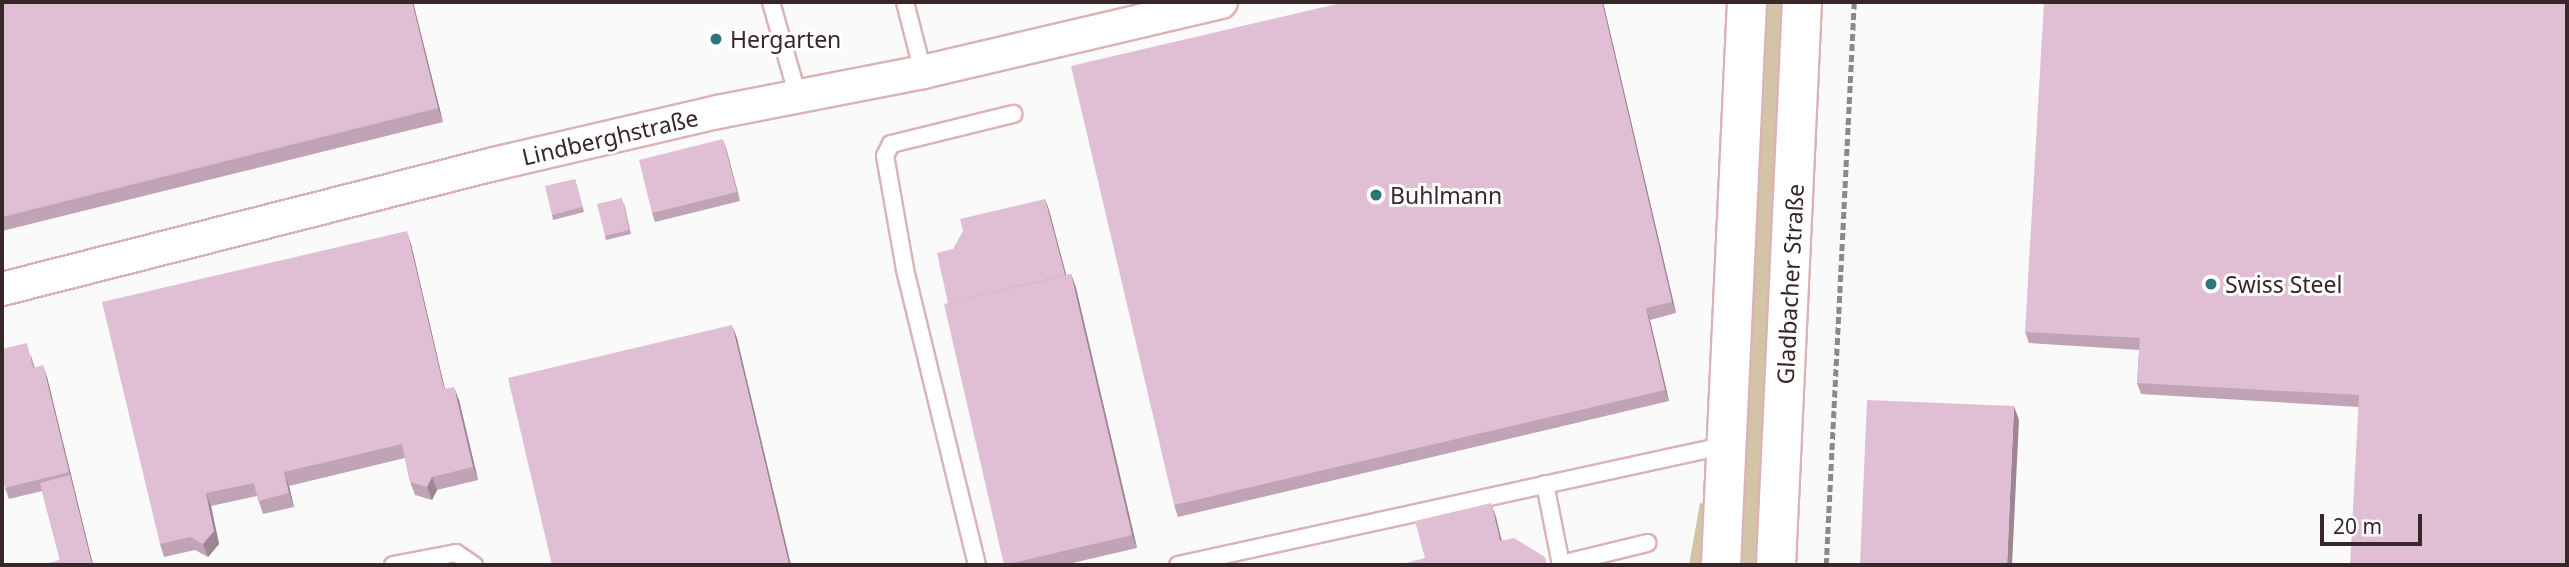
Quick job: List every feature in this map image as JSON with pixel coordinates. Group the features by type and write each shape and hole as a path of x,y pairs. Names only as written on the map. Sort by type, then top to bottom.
{"main road":[{"path":"1721,565 1746,2"},
{"name":"Gladbacher Straße","path":"1776,565 1802,2"}],"street":[{"name":"Lindberghstraße","path":"2,289 494,164 923,72 1221,2"}],"lane":[{"path":"771,2 798,97"},
{"path":"905,2 923,72"},
{"path":"977,565 905,269 885,156 891,144 1013,114"},
{"path":"1178,565 1727,445"},
{"path":"1545,484 1561,565 1647,543"},
{"path":"393,565 456,553 474,565"}],"path":[{"path":"1826,565 1854,2"}],"shaded area":[{"path":"1767,2 1788,2 1760,565 1739,565"},
{"path":"1700,503 1706,504 1702,565 1689,565"}],"building":[{"path":"2,2 412,2 438,108 2,217"},
{"name":"Buhlmann","path":"1345,2 1602,2 1672,302 1646,308 1665,390 1174,505 1071,66"},
{"path":"2044,2 2567,2 2567,565 2350,565 2359,395 2137,383 2140,338 2025,332"},
{"path":"723,139 737,192 652,213 639,160"},
{"path":"575,179 582,207 552,215 545,186"},
{"path":"622,198 629,230 605,236 597,204"},
{"path":"1045,199 1065,275 948,303 937,253 953,249 963,231 960,219"},
{"path":"407,231 444,389 454,387 473,467 432,477 427,487 410,482 402,444 284,472 289,493 258,501 254,483 206,493 214,531 203,544 190,537 160,544 102,302"},
{"path":"1071,274 1132,535 1004,565 944,304"},
{"path":"732,325 789,565 552,565 508,378"},
{"path":"27,343 33,368 43,365 69,472 5,488 2,476 2,349"},
{"path":"1867,400 2014,406 2007,565 1860,565"},
{"path":"70,475 92,565 45,565 60,560 40,483"},
{"path":"1491,503 1500,541 1514,538 1545,557 1547,565 1398,565 1425,558 1415,521"}],"place":[{"name":"Hergarten","path":"716,39"},
{"name":"Buhlmann","path":"1376,195"},
{"name":"Swiss Steel","path":"2211,284"}]}
